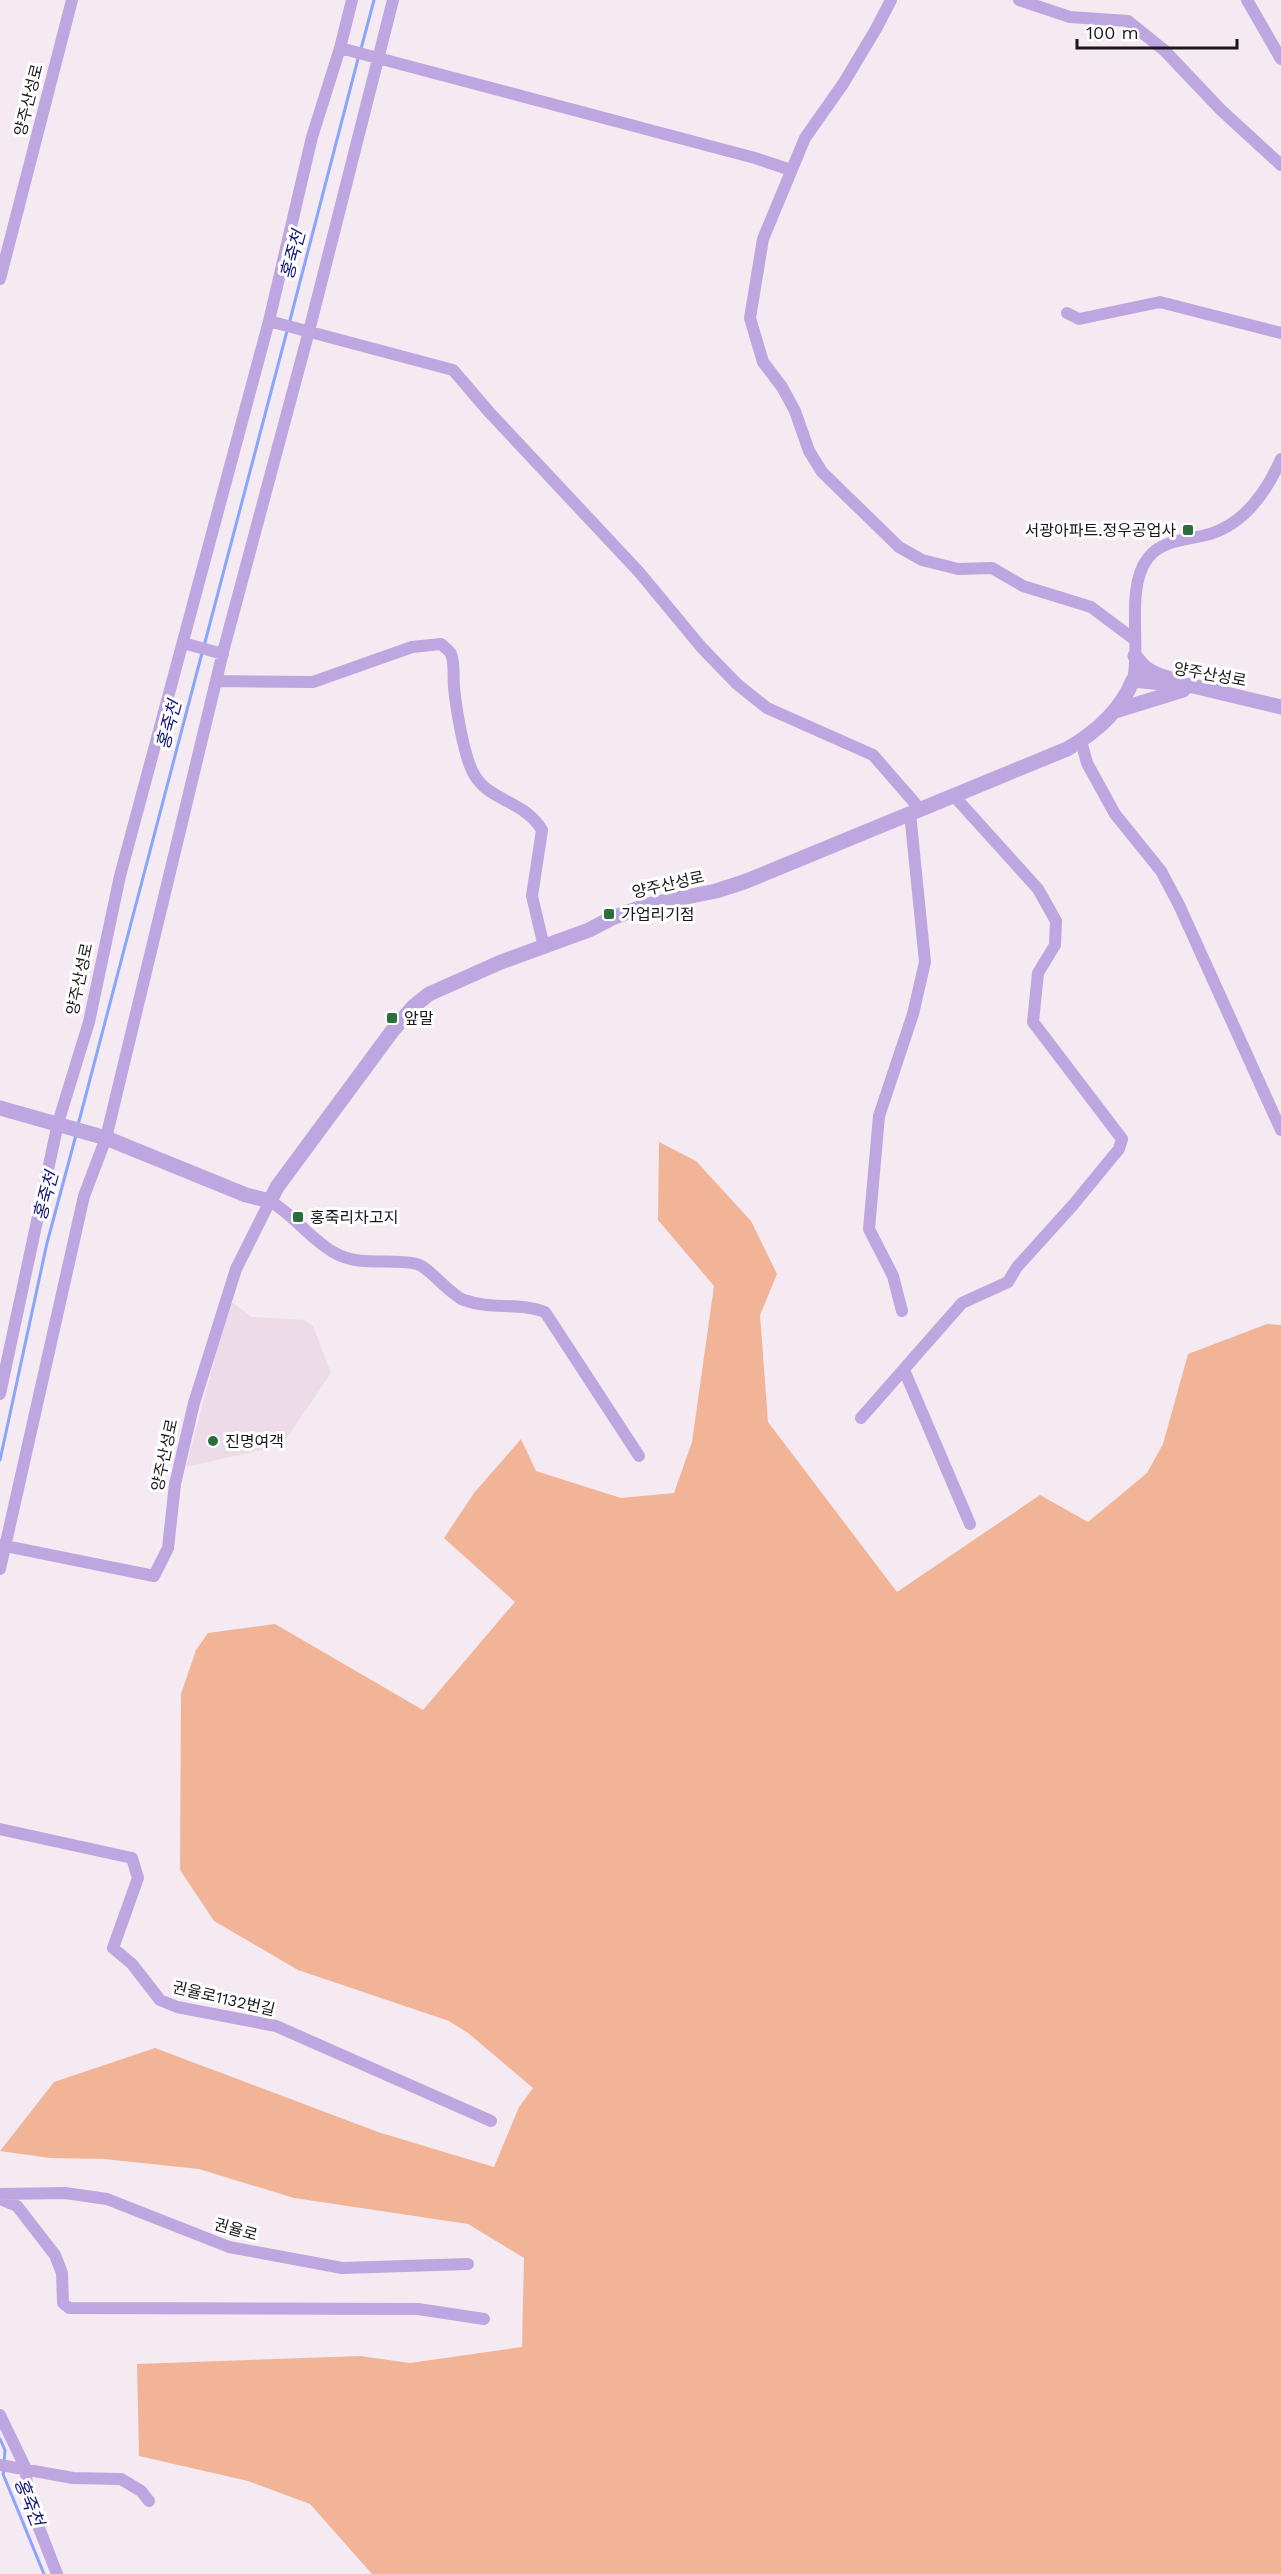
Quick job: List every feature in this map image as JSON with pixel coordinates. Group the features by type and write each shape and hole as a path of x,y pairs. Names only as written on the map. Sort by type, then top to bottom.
{"street":[{"name":"양주산성로","path":"0,279 72,0"},
{"name":"양주산성로","path":"0,1394 62,1124 89,1022 120,876 269,321 312,137 340,48 352,0"},
{"path":"0,1569 3,1546 84,1196 106,1138 222,654 309,331 376,59 393,0"},
{"path":"891,0 843,84 805,138 763,239 750,318 763,362 782,387 795,411 809,451 822,472 899,547 914,555 958,569 992,568 1023,586 1091,607 1135,648 1143,667 1154,675 1193,686"},
{"path":"1019,0 1070,17 1128,21 1165,51 1221,110 1281,165"},
{"path":"1247,0 1281,59"},
{"path":"340,48 755,158 791,170"},
{"path":"1067,313 1079,319 1160,302 1281,333"},
{"path":"269,321 453,370 490,413 639,572 702,648 738,684 767,708 873,755 915,811 925,962 913,1014 879,1116 869,1229 893,1276 902,1311"},
{"name":"양주산성로","path":"3,1546 154,1576 168,1548 175,1484 194,1403 236,1269 277,1187 365,1066 414,1006 429,994 647,905 716,891 744,882 1082,741 1114,711 1129,690 1133,680 1138,587 1148,558 1169,543 1212,533 1245,514 1267,486 1281,459"},
{"path":"183,643 222,654"},
{"path":"216,681 313,682 412,647 441,644 451,654 455,693 467,755 475,777 488,789 535,818 542,830 532,896 543,947"},
{"name":"양주산성로","path":"1133,680 1193,686 1281,707"},
{"path":"1114,711 1193,686"},
{"path":"1082,741 1087,763 1115,814 1161,871 1174,896 1281,1130"},
{"path":"861,1418 962,1304 1008,1282 1017,1267 1073,1205 1119,1149 1122,1139 1033,1022 1038,973 1055,945 1056,921 1038,889 954,796"},
{"path":"0,1108 106,1138 246,1195 270,1201 281,1207 313,1237 336,1254 373,1262 419,1264 462,1299 487,1307 532,1307 545,1312 639,1456"},
{"path":"904,1370 970,1524"},
{"name":"권율로1132번길","path":"0,1829 132,1858 138,1878 113,1948 132,1964 160,2000 177,2007 276,2026 491,2121"},
{"name":"권율로","path":"0,2194 65,2193 107,2199 229,2247 342,2268 468,2264"},
{"path":"0,2199 17,2206 55,2255 62,2273 63,2303 69,2308 418,2309 484,2319"},
{"path":"0,2415 26,2469 27,2497 57,2574"},
{"path":"6,2466 74,2478 121,2479 141,2491 149,2501"}],"shaded area":[{"path":"659,1142 696,1161 751,1221 777,1274 760,1315 768,1422 897,1592 1040,1495 1088,1522 1147,1473 1163,1444 1188,1354 1267,1324 1281,1325 1281,2574 372,2574 310,2504 248,2481 139,2456 137,2364 360,2356 410,2363 522,2347 524,2258 468,2224 294,2198 199,2169 104,2159 50,2158 0,2151 54,2082 155,2048 378,2132 494,2167 519,2107 533,2088 468,2033 449,2021 298,1970 214,1921 180,1870 181,1694 196,1650 208,1633 275,1624 423,1710 515,1602 444,1538 474,1493 521,1439 536,1471 621,1498 674,1493 692,1442 714,1286 658,1220"},
{"path":"230,1301 252,1317 304,1320 313,1326 331,1373 285,1441 271,1448 186,1467"}],"waterway":[{"name":"홍죽천","path":"361,49 374,0"},
{"name":"홍죽천","path":"289,324 359,55"},
{"name":"홍죽천","path":"204,646 287,331"},
{"name":"홍죽천","path":"78,1125 202,653"},
{"name":"홍죽천","path":"0,1460 47,1243 76,1135"},
{"name":"홍죽천","path":"0,2439 5,2450 4,2463"},
{"name":"홍죽천","path":"4,2470 3,2474 44,2574"}],"place":[{"name":"서광아파트.정우공업사","path":"1188,530"},
{"name":"가업리기점","path":"609,914"},
{"name":"앞말","path":"392,1018"},
{"name":"홍죽리차고지","path":"298,1217"},
{"name":"진명여객","path":"213,1441"}]}
